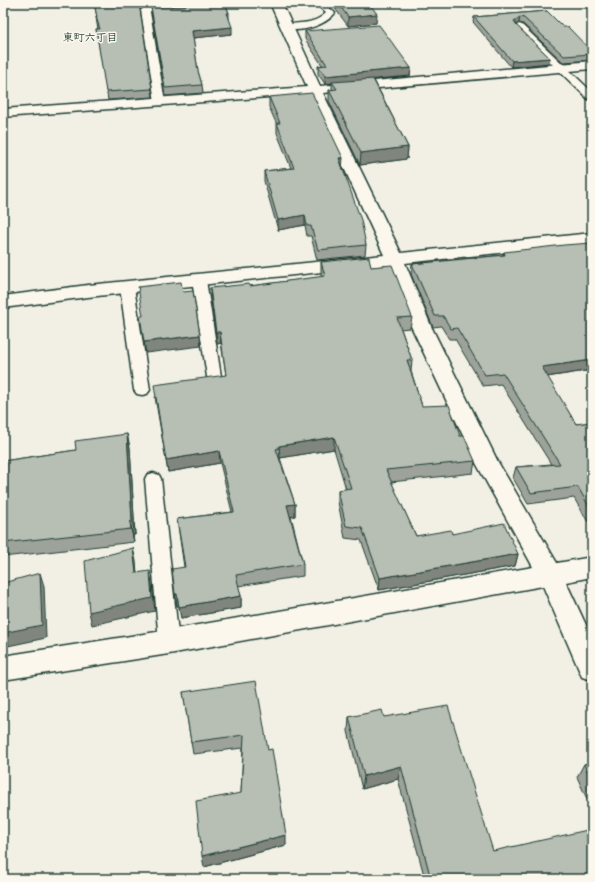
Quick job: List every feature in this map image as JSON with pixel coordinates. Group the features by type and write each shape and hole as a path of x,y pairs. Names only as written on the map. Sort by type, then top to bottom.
{"street":[{"path":"276,3 315,90 395,259 421,326 487,463 550,574 592,668"},
{"path":"3,113 315,90 592,65"},
{"path":"3,302 127,287 592,238"},
{"path":"3,668 169,642 592,567"}],"lane":[{"path":"287,28 309,26 325,20 331,13 319,3"},
{"path":"160,102 145,10 184,9"},
{"path":"519,27 592,97"},
{"path":"199,280 215,383"},
{"path":"127,287 142,390"},
{"path":"153,479 169,642"}],"building":[{"path":"94,3 139,3 152,89 106,92 96,29 100,29"},
{"path":"188,3 225,3 232,27 192,31 198,71 202,85 165,88 151,7 186,6"},
{"path":"338,3 369,3 377,14 348,17"},
{"path":"547,11 563,27 568,27 592,52 592,54 564,56 524,18 520,17 514,21 516,25 550,58 512,61 474,17"},
{"path":"379,25 411,68 325,76 318,66 327,65 305,31"},
{"path":"373,79 408,147 361,153 329,90 337,89 332,82"},
{"path":"312,93 343,158 339,158 361,220 366,245 318,250 311,226 307,226 305,215 278,220 264,171 294,168 277,123 280,123 269,97"},
{"path":"592,243 592,360 542,367 576,424 592,422 592,512 578,487 531,493 516,467 560,464 503,373 485,375 457,328 451,329 443,316 435,316 412,264 505,255 504,252"},
{"path":"369,257 371,267 392,265 412,317 397,318 412,360 407,360 422,406 449,405 460,436 464,436 475,461 386,470 416,536 451,530 452,534 504,523 518,554 380,578 362,528 346,526 338,490 351,488 334,437 279,446 279,448 276,449 295,504 287,505 303,564 236,575 241,596 179,607 177,594 175,594 172,569 185,567 177,519 234,512 219,451 166,460 154,385 226,375 220,332 216,332 210,288 249,284 250,286 325,276 321,262"},
{"path":"181,282 183,292 193,291 200,335 144,342 140,316 143,316 138,287"},
{"path":"127,434 132,521 130,522 131,529 3,543 3,461 76,450 75,441"},
{"path":"133,548 136,573 150,571 152,598 89,612 85,561"},
{"path":"40,573 42,625 3,633 3,583"},
{"path":"256,681 268,750 272,749 286,835 202,856 196,801 241,793 244,735 191,742 183,692"},
{"path":"448,706 493,851 592,829 592,879 431,879 401,766 364,776 349,717 382,710 384,717"},
{"path":"592,762 592,782 584,764"}],"district":[{"name":"東町六丁目","path":"90,39"}]}
